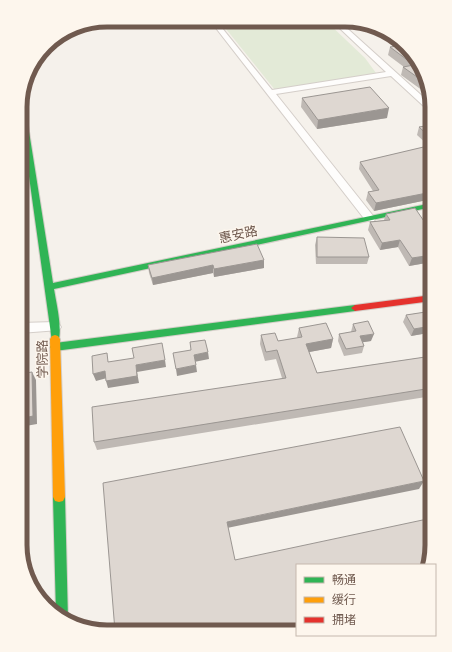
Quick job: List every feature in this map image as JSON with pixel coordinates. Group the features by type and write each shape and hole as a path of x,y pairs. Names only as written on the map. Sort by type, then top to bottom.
{"street":[{"path":"218,27 370,219"},
{"path":"341,27 425,102"},
{"path":"270,93 392,73"},
{"name":"学院路","path":"27,142 54,327 62,612"},
{"name":"惠安路","path":"48,287 425,207"},
{"path":"55,347 425,299"},
{"path":"27,328 54,327"}],"green space":[{"path":"224,27 332,27 365,58 376,73 275,90"}],"building":[{"path":"397,46 413,65 390,47"},
{"path":"414,65 420,79 403,67"},
{"path":"370,87 389,108 318,120 302,98"},
{"path":"425,126 425,133 419,127"},
{"path":"425,147 425,193 376,203 368,192 379,190 360,162"},
{"path":"415,208 425,223 425,256 412,258 400,240 382,243 370,222 390,220 386,214"},
{"path":"317,237 364,238 369,257 317,257"},
{"path":"257,244 264,260 214,269 213,265 152,278 148,265"},
{"path":"425,312 425,327 414,329 406,315"},
{"path":"368,321 374,334 360,336 364,346 346,349 339,334 356,331 353,324"},
{"path":"326,323 333,339 306,344 317,373 425,357 425,389 94,442 92,407 286,378 277,350 266,352 261,335 275,333 278,341 302,337 299,328"},
{"path":"205,340 208,352 194,355 196,365 176,369 173,353 191,350 190,342"},
{"path":"162,343 165,360 136,365 137,376 106,381 105,371 93,374 92,356 107,353 108,362 134,358 132,348"},
{"path":"32,372 33,416 27,417 27,373"},
{"path":"400,427 424,481 227,522 235,560 425,519 425,551 422,564 296,564 296,625 115,625 103,483"}],"traffic: fast":[{"path":"27,140 55,327 55,339"},
{"path":"48,287 425,206"},
{"path":"55,347 355,308"},
{"path":"59,497 62,612"}],"traffic: slow":[{"path":"55,339 59,497"}],"traffic: jam":[{"path":"355,308 425,299"}]}
